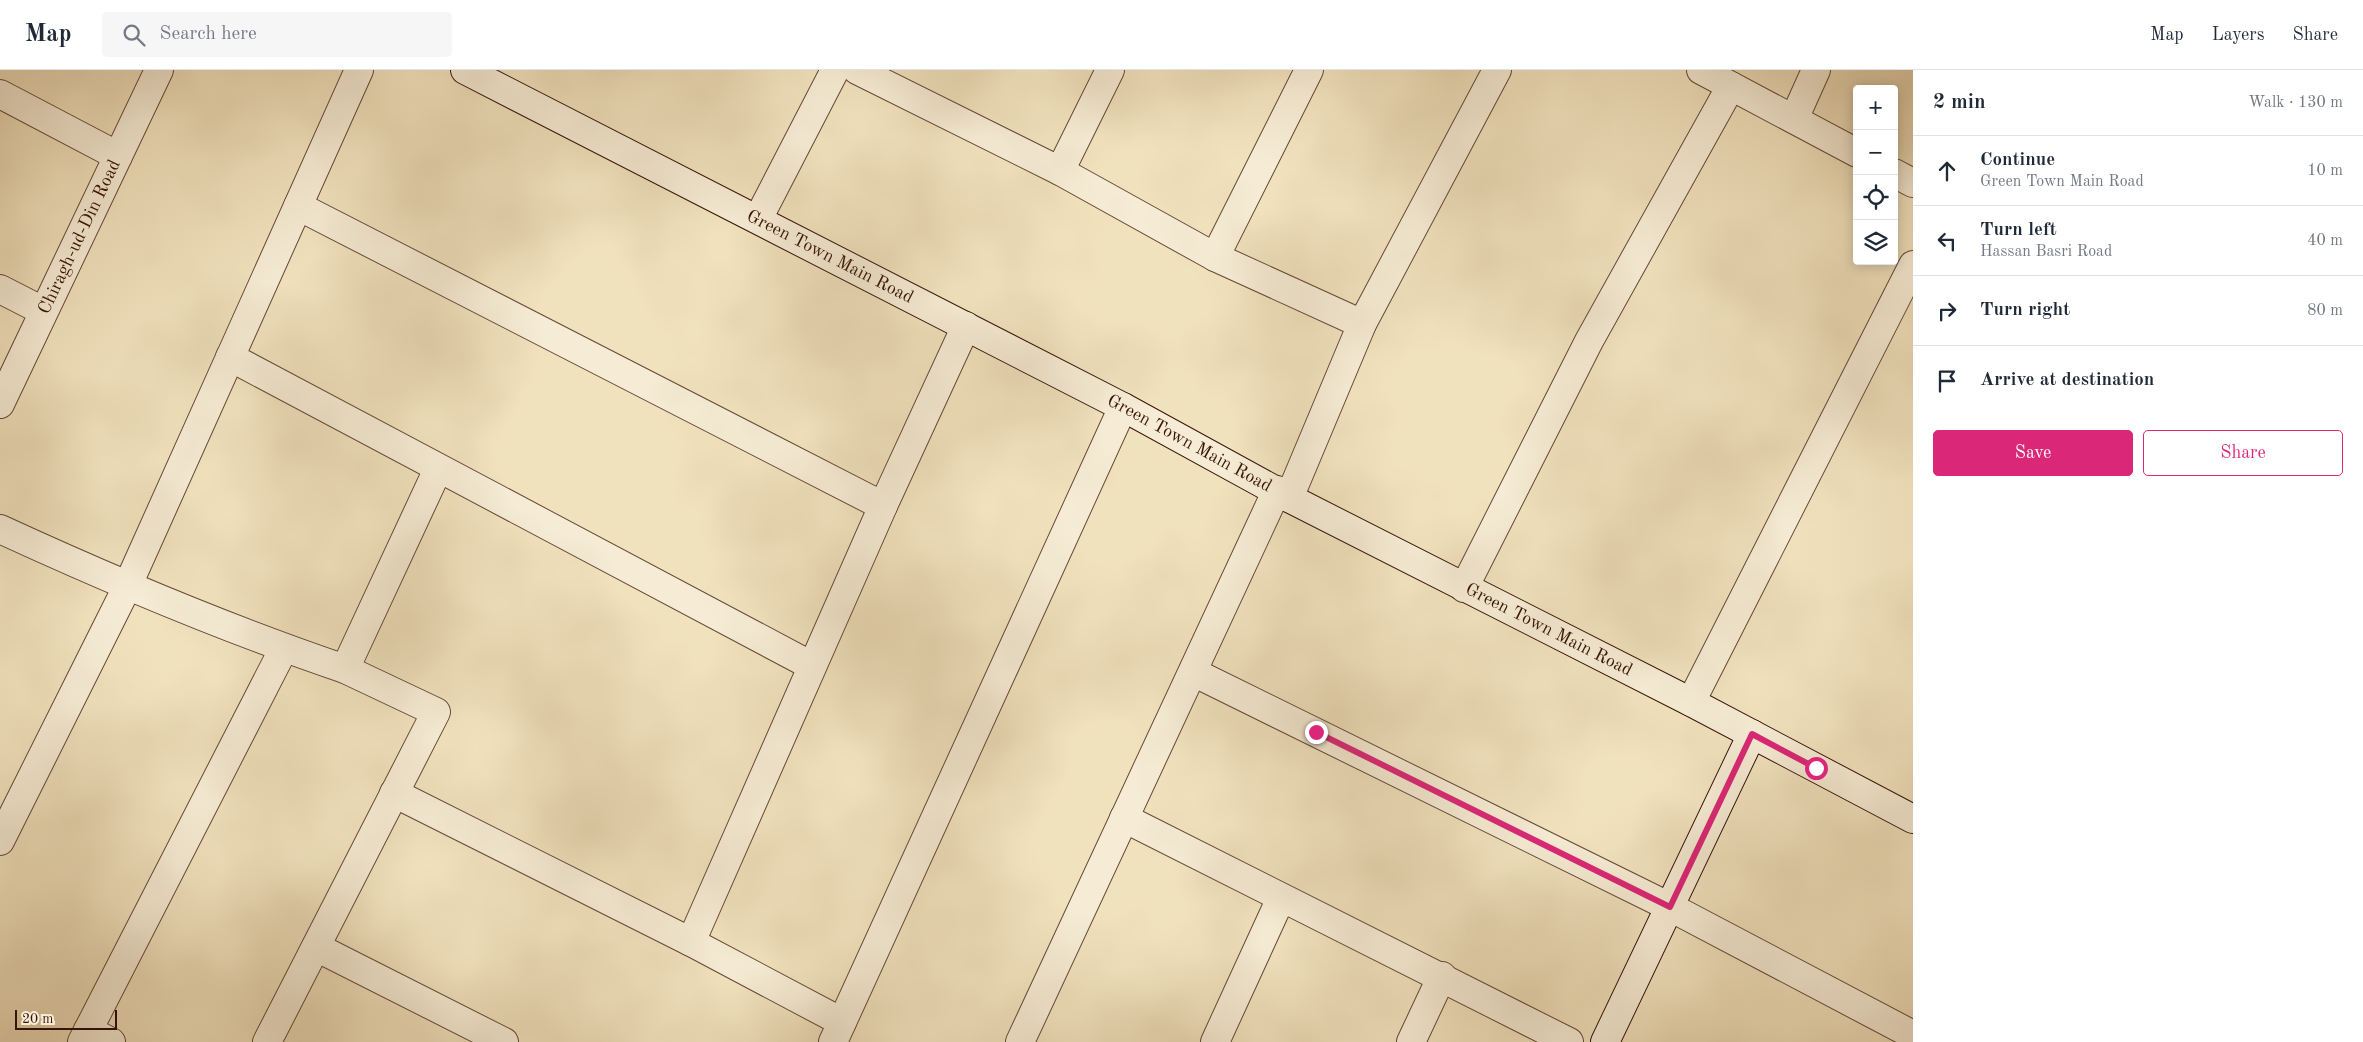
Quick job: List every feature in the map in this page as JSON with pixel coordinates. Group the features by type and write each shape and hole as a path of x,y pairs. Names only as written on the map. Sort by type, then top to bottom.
{"street":[{"name":"Chiragh-ud-Din Road","path":"0,404 159,70"},
{"path":"0,841 127,587 359,70"},
{"name":"Green Town Main Road","path":"465,70 1123,407 1283,494 1464,588 1691,702 1913,819"},
{"path":"758,219 835,70"},
{"path":"857,70 1060,171 1215,257 1362,324"},
{"path":"1060,171 1110,70"},
{"path":"1215,257 1309,70"},
{"path":"1020,1042 1193,672 1283,494 1362,324 1497,70"},
{"path":"1701,70 1853,151"},
{"path":"1794,119 1816,70"},
{"path":"1464,588 1589,341 1731,86"},
{"path":"0,94 118,156"},
{"path":"1898,175 1913,183"},
{"path":"298,206 882,506"},
{"path":"1691,702 1913,265"},
{"path":"0,289 43,311"},
{"path":"691,942 882,506 966,326"},
{"path":"230,357 812,666"},
{"path":"394,793 691,942 838,1032 1123,407"},
{"path":"345,669 438,469"},
{"path":"0,529 127,587 284,648 345,669 436,712 267,1042"},
{"path":"94,1038 284,648"},
{"path":"1193,672 1670,907 1913,1035"},
{"path":"1605,1042 1752,734"},
{"path":"1124,818 1281,898 1442,976 1569,1042"},
{"path":"1215,1042 1281,898"},
{"path":"316,947 504,1042"},
{"path":"1411,1042 1442,976"}],"route":[{"path":"1316,732 1670,907 1752,734 1816,768"}]}
